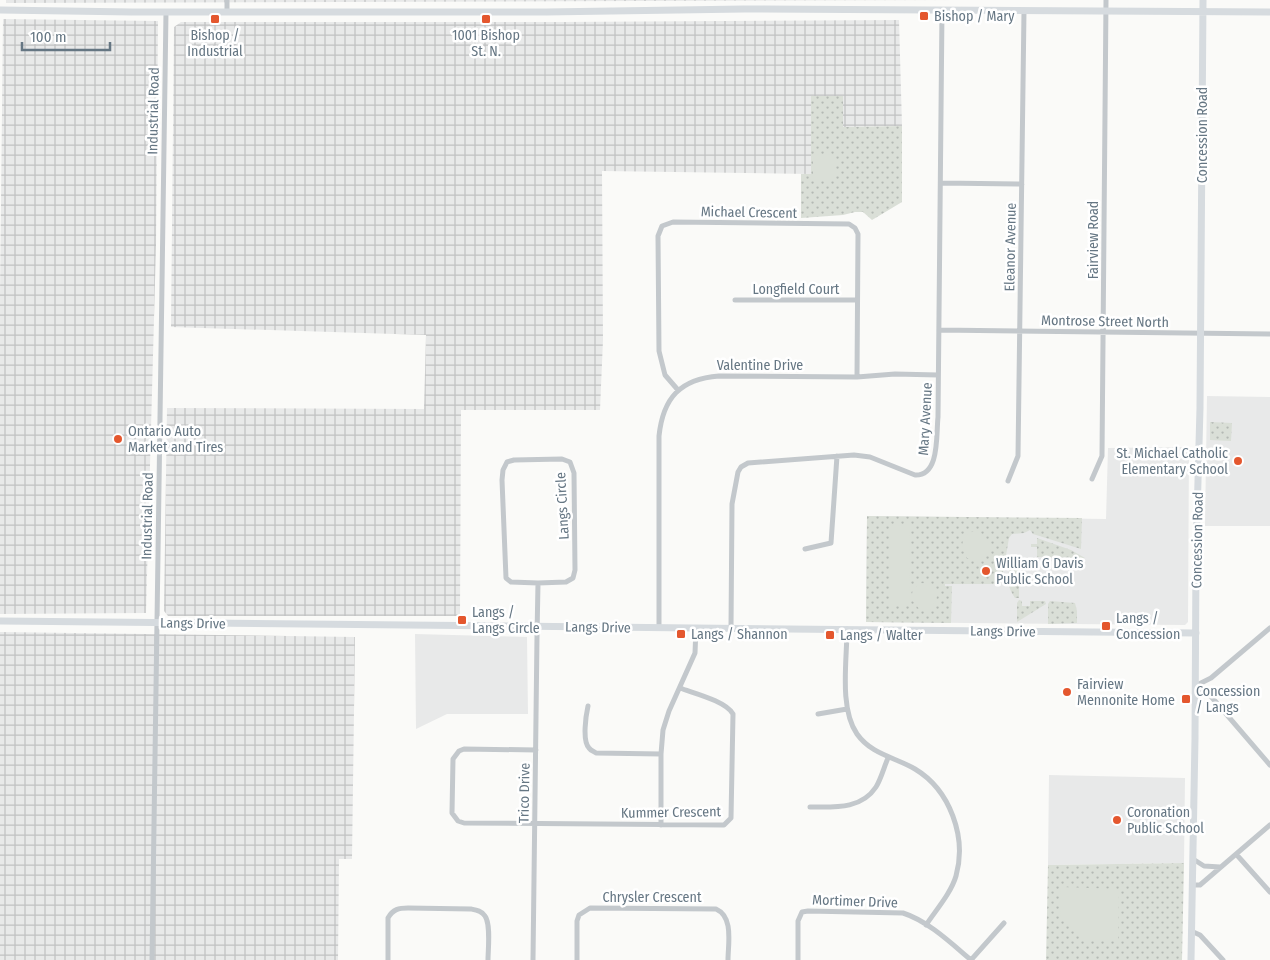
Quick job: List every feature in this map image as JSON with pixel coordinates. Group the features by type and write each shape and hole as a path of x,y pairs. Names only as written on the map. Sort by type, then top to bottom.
{"main road":[{"name":"Concession Road","path":"1190,960 1193,858 1203,0"},
{"path":"0,10 546,12 734,9 1270,12"},
{"name":"Langs Drive","path":"0,621 1196,633"}],"street":[{"path":"227,0 227,12"},
{"name":"Fairview Road","path":"1092,479 1102,456 1106,0"},
{"name":"Mary Avenue","path":"731,628 732,504 738,472 741,467 748,463 854,455 870,457 915,475 921,475 928,471 933,464 938,417 942,10"},
{"name":"Eleanor Avenue","path":"1008,481 1018,456 1024,11"},
{"name":"Industrial Road","path":"152,960 166,12"},
{"path":"941,183 1022,184"},
{"name":"Michael Crescent","path":"678,390 665,375 659,351 658,236 662,226 667,223 849,224 855,228 858,234 857,377"},
{"name":"Longfield Court","path":"735,300 858,300"},
{"name":"Montrose Street North","path":"939,330 1270,334"},
{"name":"Valentine Drive","path":"659,628 659,436 664,410 678,390 698,379 718,376 857,377 894,374 938,375"},
{"path":"805,549 831,543 837,456"},
{"name":"Langs Circle","path":"562,459 570,462 574,473 575,570 572,578 566,582 538,583 511,582 506,578 503,470 508,462 514,460 562,459"},
{"path":"537,626 538,583"},
{"name":"Trico Drive","path":"533,960 537,626"},
{"path":"661,825 660,754 666,720 694,653 696,628"},
{"path":"1195,686 1211,678 1270,628"},
{"path":"847,629 847,709 856,733 872,749 917,770 938,788 949,806 957,828 958,862 955,878 926,925"},
{"path":"1195,686 1208,694 1270,765"},
{"name":"Kummer Crescent","path":"536,750 464,749 459,751 453,759 452,813 458,821 464,823 535,824 726,824 732,818 732,714 723,704 680,688"},
{"path":"588,706 586,742 589,748 596,753 660,754"},
{"path":"818,714 847,709"},
{"path":"810,806 853,805 867,798 876,786 888,758"},
{"path":"1192,885 1200,885 1270,825"},
{"path":"1236,854 1270,892"},
{"path":"1193,858 1204,866 1221,867"},
{"path":"388,960 388,918 391,912 398,908 471,909 480,911 486,916 488,923 488,960"},
{"name":"Chrysler Crescent","path":"577,960 577,921 579,915 584,910 590,908 655,908 711,909 721,911 728,923 728,960"},
{"name":"Mortimer Drive","path":"798,960 798,920 802,912 843,911 911,916 926,925 971,960"},
{"path":"971,960 1004,923"},
{"path":"1191,930 1200,935 1223,960"}],"shaded area":[{"path":"6,0 959,0 6,3"},
{"path":"3,19 158,21 156,245 146,613 0,614 0,295"},
{"path":"899,20 902,126 843,127 811,174 602,171 603,340 600,410 461,410 460,616 168,616 164,611 167,408 424,409 426,335 171,327 174,27 181,22"},
{"path":"811,96 843,96 843,127 902,126 902,202 872,220 863,212 801,218 801,174 811,174"},
{"path":"834,154 834,181 813,181 813,155"},
{"name":"St. Michael Catholic Elementary School","path":"1207,396 1270,397 1270,526 1205,526"},
{"path":"1210,422 1232,423 1231,441 1210,440"},
{"name":"William G Davis Public School","path":"1189,447 1188,622 1185,625 866,622 867,516 1106,519 1108,448"},
{"path":"867,516 1082,518 1081,549 1033,534 1030,530 1024,533 1012,534 1009,538 1001,584 945,584 945,586 952,586 951,623 866,622"},
{"path":"890,525 910,526 909,604 889,604"},
{"path":"978,530 991,544 991,549 977,562 967,558 962,548 966,536"},
{"path":"1037,538 1071,550 1085,558 1037,557 1037,547 1031,547 1031,544 1037,544"},
{"path":"1011,565 1019,566 1019,598 1015,598 1009,586 1008,574"},
{"path":"921,583 931,584 936,590 937,597 930,611 921,611 911,599 913,589"},
{"path":"1019,600 1022,601 1022,606 1030,606 1030,601 1045,601 1046,604 1017,622 1017,603"},
{"path":"1050,601 1075,603 1077,623 1048,624 1048,604"},
{"path":"0,632 355,637 352,859 339,859 338,960 0,960"},
{"path":"415,634 527,637 528,714 447,714 416,729"},
{"name":"Coronation Public School","path":"1049,775 1185,778 1184,863 1048,865"},
{"path":"1184,863 1182,960 1046,960 1048,865"},
{"path":"1061,887 1119,889 1118,940 1085,939 1060,918"}],"place":[{"name":"Bishop / Mary","path":"924,16"},
{"name":"Bishop / Industrial","path":"215,19"},
{"name":"1001 Bishop St. N.","path":"486,19"},
{"name":"Ontario Auto Market and Tires","path":"118,439"},
{"name":"St. Michael Catholic Elementary School","path":"1238,461"},
{"name":"William G Davis Public School","path":"986,571"},
{"name":"Langs / Langs Circle","path":"462,620"},
{"name":"Langs / Concession","path":"1106,626"},
{"name":"Langs / Shannon","path":"681,634"},
{"name":"Langs / Walter","path":"830,635"},
{"name":"Fairview Mennonite Home","path":"1067,692"},
{"name":"Concession / Langs","path":"1186,699"},
{"name":"Coronation Public School","path":"1117,820"}]}
